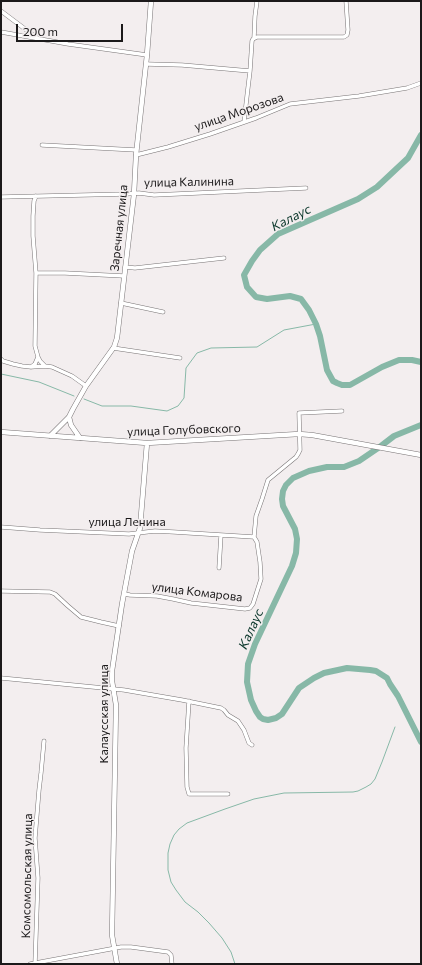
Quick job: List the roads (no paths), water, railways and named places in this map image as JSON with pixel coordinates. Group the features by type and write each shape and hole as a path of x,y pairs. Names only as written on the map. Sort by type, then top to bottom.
{"street":[{"name":"Заречная улица","path":"50,436 69,417 86,386 113,348 117,338 134,194 136,152 152,1"},
{"path":"244,122 255,16 258,1"},
{"path":"253,40 257,37 344,37 347,35 348,30 346,1"},
{"path":"1,11 39,39"},
{"path":"1,32 68,44 147,55"},
{"path":"146,64 182,65 250,71"},
{"path":"420,84 421,79"},
{"name":"улица Морозова","path":"42,145 136,152 168,147 244,122 290,104 359,96 407,88 420,84"},
{"name":"улица Калинина","path":"1,197 145,193 154,195 306,188"},
{"path":"36,196 34,201 33,236 36,273 35,346 38,357 45,366"},
{"path":"125,267 135,268 224,258"},
{"path":"36,273 124,276"},
{"path":"121,303 163,312"},
{"path":"113,348 180,358"},
{"path":"32,367 37,361 38,357"},
{"path":"1,359 13,364 32,367 52,367 67,373 86,386"},
{"name":"улица Комарова","path":"124,594 173,598 191,603 245,610 250,608 253,604 261,579 260,562 254,538 256,516 268,480 296,457 300,450 299,413 342,411"},
{"path":"69,417 71,425 80,438"},
{"name":"улица Голубовского","path":"1,432 147,443 299,434 421,454"},
{"name":"Калаусская улица","path":"117,964 112,935 116,705 112,671 132,551 141,523 147,443"},
{"name":"улица Ленина","path":"1,527 138,534 162,532 254,538"},
{"path":"219,568 221,535"},
{"path":"1,591 50,592 55,594 81,617 119,626"},
{"path":"1,678 114,689 189,701 221,708 228,715 238,721 249,742 252,744"},
{"path":"189,701 186,748 187,787 189,794 228,794"},
{"name":"Комсомольская улица","path":"35,964 38,878 35,838 44,741"},
{"path":"30,964 131,947 168,952 170,954 172,964"}],"waterway":[{"name":"Калаус","path":"421,135 408,158 377,187 358,199 278,234 260,250 244,275 247,287 256,297 267,299 290,296 301,299 309,310 316,324 327,370 333,381 337,383 342,385 350,385 382,367 399,360 421,362"},
{"path":"84,399 102,406 131,406 167,411 178,406 184,398 186,368 197,353 211,348 257,347 284,330 316,324"},
{"path":"1,374 39,382 74,396"},
{"name":"Калаус","path":"421,425 394,436 359,461 344,467 327,467 309,471 293,478 286,485 283,491 283,506 295,529 297,539 296,553 292,566 255,644 248,664 247,682 251,700 256,711 260,717 268,720 276,718 282,714 299,688 324,673 347,668 376,671 387,678 398,696 421,742"},
{"path":"235,964 231,952 222,938 198,912 185,902 171,882 168,870 168,853 174,835 187,823 254,799 284,793 358,791 371,784 375,779 395,727"}]}
